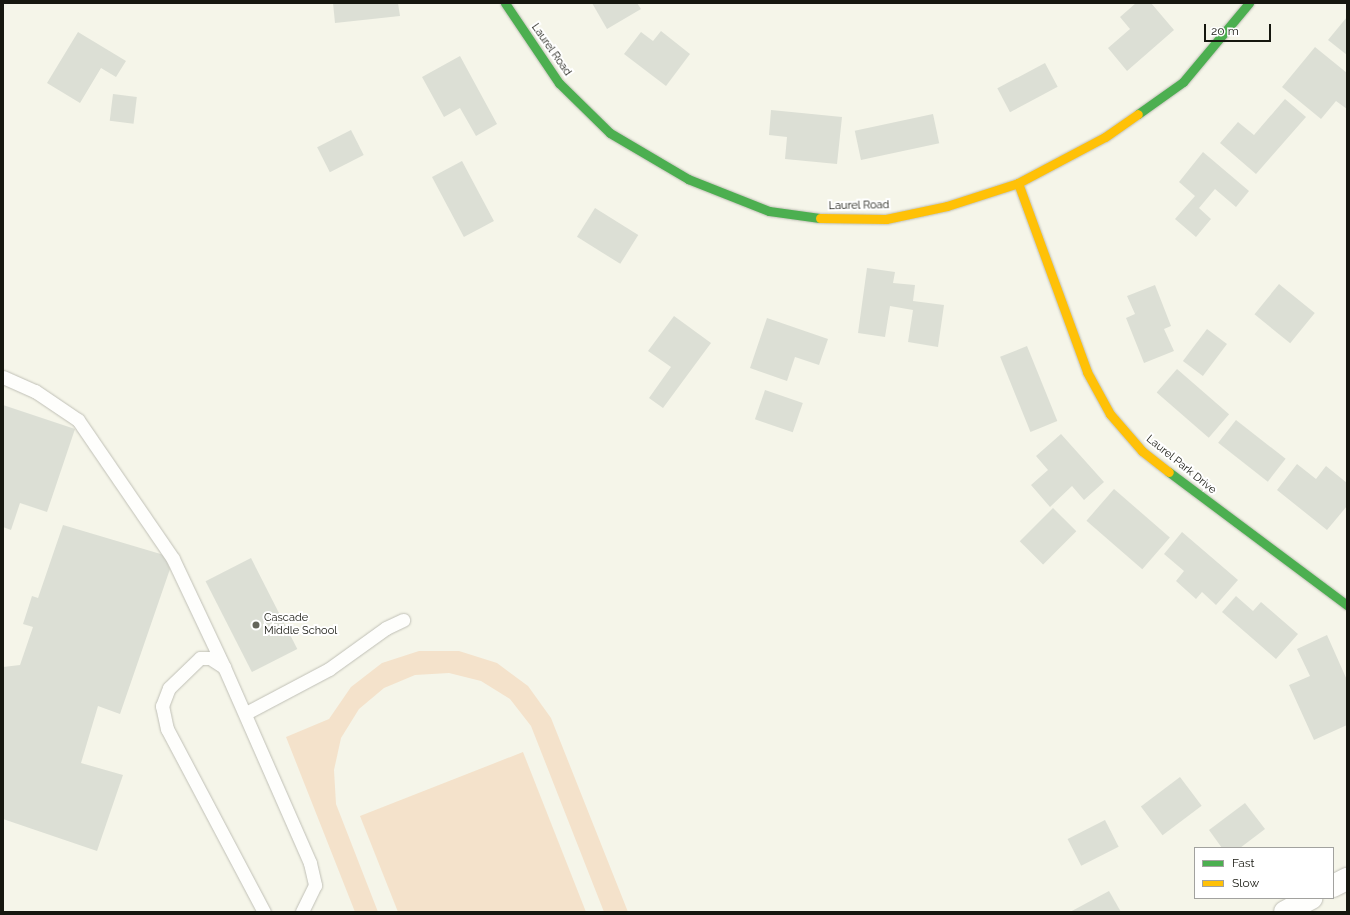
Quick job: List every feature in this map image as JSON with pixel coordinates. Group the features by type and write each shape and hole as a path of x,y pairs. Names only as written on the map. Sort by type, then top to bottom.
{"street":[{"name":"Laurel Road","path":"505,3 559,84 610,133 688,179 769,211 826,220 886,219 947,206 1018,183 1105,137 1183,82 1249,3"},
{"name":"Laurel Park Drive","path":"1018,183 1087,372 1110,414 1148,456 1347,605"},
{"path":"1334,886 1347,879"},
{"path":"1285,912 1309,899"}],"lane":[{"path":"3,377 35,391 78,420 173,559 246,713 310,863 316,885 302,912"},
{"path":"246,713 329,669 386,628 403,620"},
{"path":"224,667 210,658 200,658 169,688 162,706 167,729 264,912"}],"shaded area":[{"path":"419,651 459,651 497,663 528,686 551,718 628,912 604,912 531,726 510,699 481,681 449,673 415,675 384,688 359,709 341,738 334,770 336,804 378,912 355,912 286,737 329,719 351,687 382,663"},
{"path":"523,752 586,912 398,912 360,816"}],"building":[{"path":"333,3 398,3 400,16 335,23"},
{"path":"592,3 637,3 641,9 607,29"},
{"path":"1136,3 1151,3 1174,30 1127,71 1108,48 1130,29 1120,17"},
{"path":"1347,17 1347,55 1328,40"},
{"path":"661,31 690,54 666,86 624,54 641,32 653,41"},
{"path":"78,32 126,61 116,77 101,68 80,103 47,83"},
{"path":"1315,47 1347,73 1347,109 1336,101 1321,119 1282,87"},
{"path":"460,56 497,124 476,136 460,108 444,117 422,77"},
{"path":"1045,63 1058,87 1010,112 997,88"},
{"path":"113,94 137,97 134,124 110,121"},
{"path":"1285,99 1306,117 1256,174 1220,143 1238,122 1254,135"},
{"path":"771,110 842,117 837,164 785,159 787,137 769,135"},
{"path":"933,114 939,143 861,160 855,131"},
{"path":"351,130 364,155 330,172 317,147"},
{"path":"1203,152 1249,191 1236,207 1215,189 1199,208 1211,219 1196,237 1175,219 1195,196 1179,182"},
{"path":"462,161 494,221 464,237 432,177"},
{"path":"595,208 638,235 620,264 577,237"},
{"path":"867,268 895,272 893,283 915,285 913,301 944,305 938,347 908,342 913,310 890,306 885,337 858,333"},
{"path":"1279,284 1315,313 1290,343 1254,314"},
{"path":"1155,285 1171,326 1164,329 1174,351 1144,363 1126,318 1135,314 1127,296"},
{"path":"674,316 711,343 663,408 649,398 671,367 648,351"},
{"path":"767,318 828,339 819,365 795,357 787,381 750,368"},
{"path":"1207,329 1227,344 1203,376 1183,361"},
{"path":"1027,346 1057,421 1030,432 1000,357"},
{"path":"1177,369 1229,414 1209,438 1157,392"},
{"path":"765,390 803,403 793,432 755,419"},
{"path":"3,405 75,429 47,512 20,503 11,530 3,527"},
{"path":"1236,420 1286,459 1268,482 1218,443"},
{"path":"1061,434 1104,482 1084,500 1072,486 1050,507 1031,485 1048,470 1036,456"},
{"path":"1297,464 1316,479 1326,466 1347,483 1347,506 1327,530 1277,490"},
{"path":"1114,489 1170,538 1142,569 1086,521"},
{"path":"1053,508 1076,531 1043,565 1020,541"},
{"path":"63,525 164,555 170,569 120,714 98,706 81,763 123,775 97,851 3,819 3,667 20,665 33,627 23,624 32,596 38,598"},
{"path":"1182,532 1238,580 1216,605 1202,592 1196,599 1176,581 1184,571 1164,554"},
{"path":"251,558 297,649 252,672 206,581"},
{"path":"1236,596 1253,611 1261,602 1298,634 1276,659 1222,612"},
{"path":"1327,635 1347,680 1347,725 1314,740 1289,685 1310,676 1297,649"},
{"path":"1180,777 1202,806 1163,835 1141,806"},
{"path":"1245,803 1265,829 1241,847 1221,847 1209,830"},
{"path":"1105,820 1119,847 1081,866 1068,839"},
{"path":"1109,891 1121,912 1070,912"}],"traffic: fast":[{"path":"505,3 559,83 610,133 688,179 769,211 820,218"},
{"path":"1138,114 1183,82 1249,3"},
{"path":"1169,472 1347,605"}],"traffic: slow":[{"path":"820,218 886,219 947,206 1018,183 1105,137 1138,114"},
{"path":"1018,183 1087,372 1110,414 1142,451 1169,472"}],"place":[{"name":"Cascade Middle School","path":"256,625"}]}
